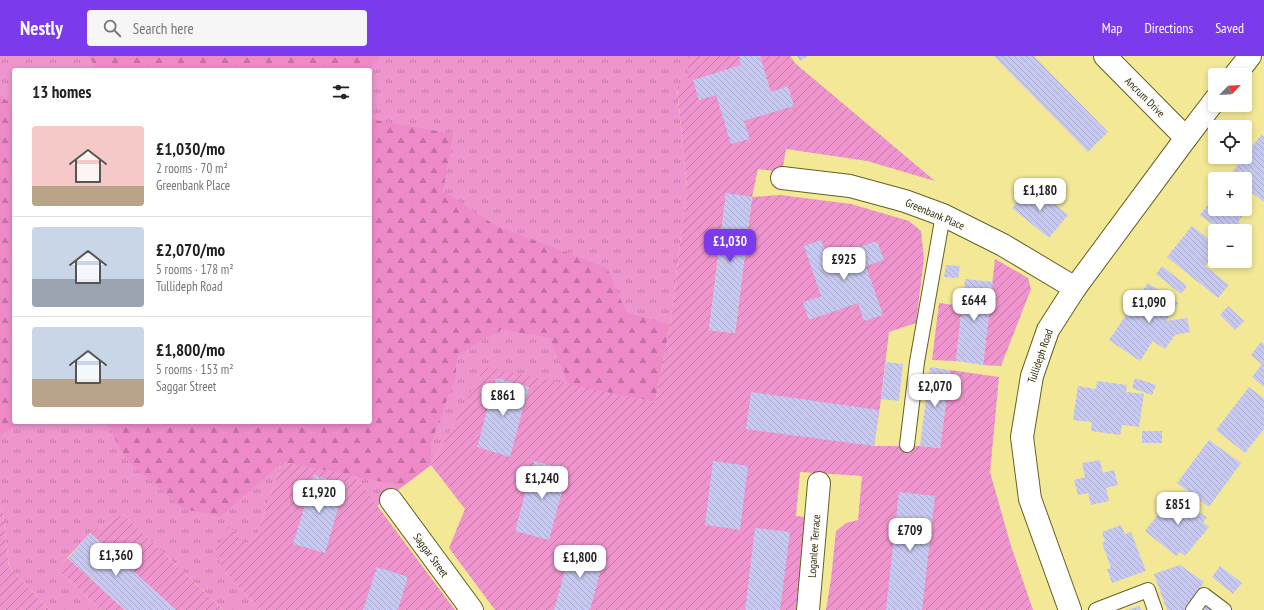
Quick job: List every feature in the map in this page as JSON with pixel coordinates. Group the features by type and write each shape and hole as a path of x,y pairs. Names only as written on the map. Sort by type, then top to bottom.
{"street":[{"name":"Ancrum Drive","path":"1105,56 1186,138"},
{"path":"1241,68 1250,56"},
{"name":"Tullideph Road","path":"1070,610 1030,500 1022,437 1032,376 1048,330 1075,288 1208,109"},
{"name":"Greenbank Place","path":"782,178 850,186 904,201 943,215 1003,245 1075,288"},
{"name":"Loganlee Terrace","path":"808,610 819,483"},
{"name":"Saggar Street","path":"391,500 472,610"}],"lane":[{"path":"907,445 917,362 943,215"},
{"path":"1096,610 1148,590 1155,610"},
{"path":"1193,610 1204,595 1224,610"}],"green space":[{"path":"0,56 688,56 688,86 677,88 687,188 670,325 655,402 485,368 431,465 377,506 355,476 282,462 256,537 245,544 223,569 260,610 223,610 123,514 90,533 57,569 101,610 50,610 9,567 3,513 0,510"},
{"path":"88,56 380,56 371,68 97,68"},
{"path":"688,56 790,56 796,64 935,181 867,161 786,149 782,172 758,169 752,197 780,195 851,204 909,221 921,231 924,258 916,323 889,332 874,446 920,446 940,448 950,370 999,377 990,472 1011,546 1033,610 826,610 836,531 846,523 858,520 862,476 800,472 796,516 806,517 796,610 495,610 449,548 465,509 431,465 485,367 655,402 670,325 687,188 677,87 688,86","holes":["726,194 752,197 735,333 709,330"]},
{"path":"0,95 12,106 12,424 19,424 0,435"},
{"path":"372,119 453,134 443,191 496,226 607,268 626,312 670,325 655,402 569,385 550,338 502,329 458,355 455,378 431,443 431,465 403,486 282,462 221,516 183,509 126,459 107,424 372,424"},
{"path":"995,259 1028,278 1031,289 1001,366 983,365"},
{"path":"939,303 962,306 956,361 932,360"},
{"path":"282,462 355,476 455,610 260,610 223,569 216,550 229,526 245,544 256,537"},
{"path":"0,510 3,513 9,567 50,610 0,610"},
{"path":"123,514 223,610 176,610 90,533"},
{"path":"68,558 125,610 101,610 57,569"}],"building":[{"path":"739,56 760,56 771,92 788,86 794,106 744,121 750,139 731,144 716,95 699,100 693,80 741,65"},
{"path":"797,56 808,56 800,61"},
{"path":"994,56 1034,56 1108,132 1088,152"},
{"path":"1261,135 1264,137 1264,202 1252,193 1252,172 1232,172 1239,164 1252,164 1252,147"},
{"path":"1031,185 1068,215 1049,238 1012,208"},
{"path":"726,193 752,197 735,333 709,330"},
{"path":"1208,204 1208,216 1243,216 1238,222 1241,224 1212,224 1200,215"},
{"path":"1192,226 1208,239 1208,262 1205,266 1229,285 1218,298 1167,257"},
{"path":"821,240 828,258 877,241 884,260 866,266 883,315 864,321 858,303 809,320 803,302 821,296 804,246"},
{"path":"946,265 960,266 958,278 944,277"},
{"path":"1162,266 1187,286 1181,294 1156,274"},
{"path":"965,279 993,282 983,365 956,361"},
{"path":"1148,283 1178,303 1166,321 1187,318 1190,332 1175,335 1165,349 1153,341 1140,361 1109,340"},
{"path":"1228,306 1244,321 1235,330 1220,315"},
{"path":"1261,342 1264,344 1264,387 1252,377 1262,364 1251,355"},
{"path":"886,362 903,364 899,401 881,399"},
{"path":"930,367 950,370 940,448 920,446"},
{"path":"496,378 529,387 510,457 477,447"},
{"path":"1135,378 1156,385 1152,395 1132,388"},
{"path":"1097,381 1127,385 1126,392 1144,394 1139,427 1122,425 1120,435 1091,431 1092,422 1073,420 1078,386 1096,389"},
{"path":"1249,387 1264,399 1264,429 1245,453 1216,430"},
{"path":"751,392 879,410 874,446 746,429"},
{"path":"1142,431 1162,431 1162,443 1142,443"},
{"path":"1209,440 1241,463 1209,507 1177,483"},
{"path":"1100,460 1103,473 1114,470 1118,485 1106,488 1109,501 1091,505 1088,493 1078,495 1074,480 1085,477 1082,463"},
{"path":"534,461 568,470 549,540 515,531"},
{"path":"713,461 748,466 740,530 705,525"},
{"path":"314,475 345,485 325,553 293,544"},
{"path":"899,492 935,496 922,610 886,610"},
{"path":"1175,493 1207,518 1203,522 1209,527 1185,556 1180,552 1176,556 1145,531"},
{"path":"1121,525 1125,534 1131,532 1146,571 1112,583 1107,569 1111,568 1102,543 1105,541 1102,532"},
{"path":"755,528 790,532 780,610 745,610"},
{"path":"90,533 176,610 125,610 68,558"},
{"path":"572,544 605,554 590,610 554,610"},
{"path":"1180,565 1204,582 1185,610 1167,610 1154,574"},
{"path":"1220,566 1242,583 1233,594 1212,577"},
{"path":"377,567 408,577 398,610 363,610"},
{"path":"1139,606 1141,610 1128,610"},
{"path":"1206,606 1212,610 1203,610"}]}
